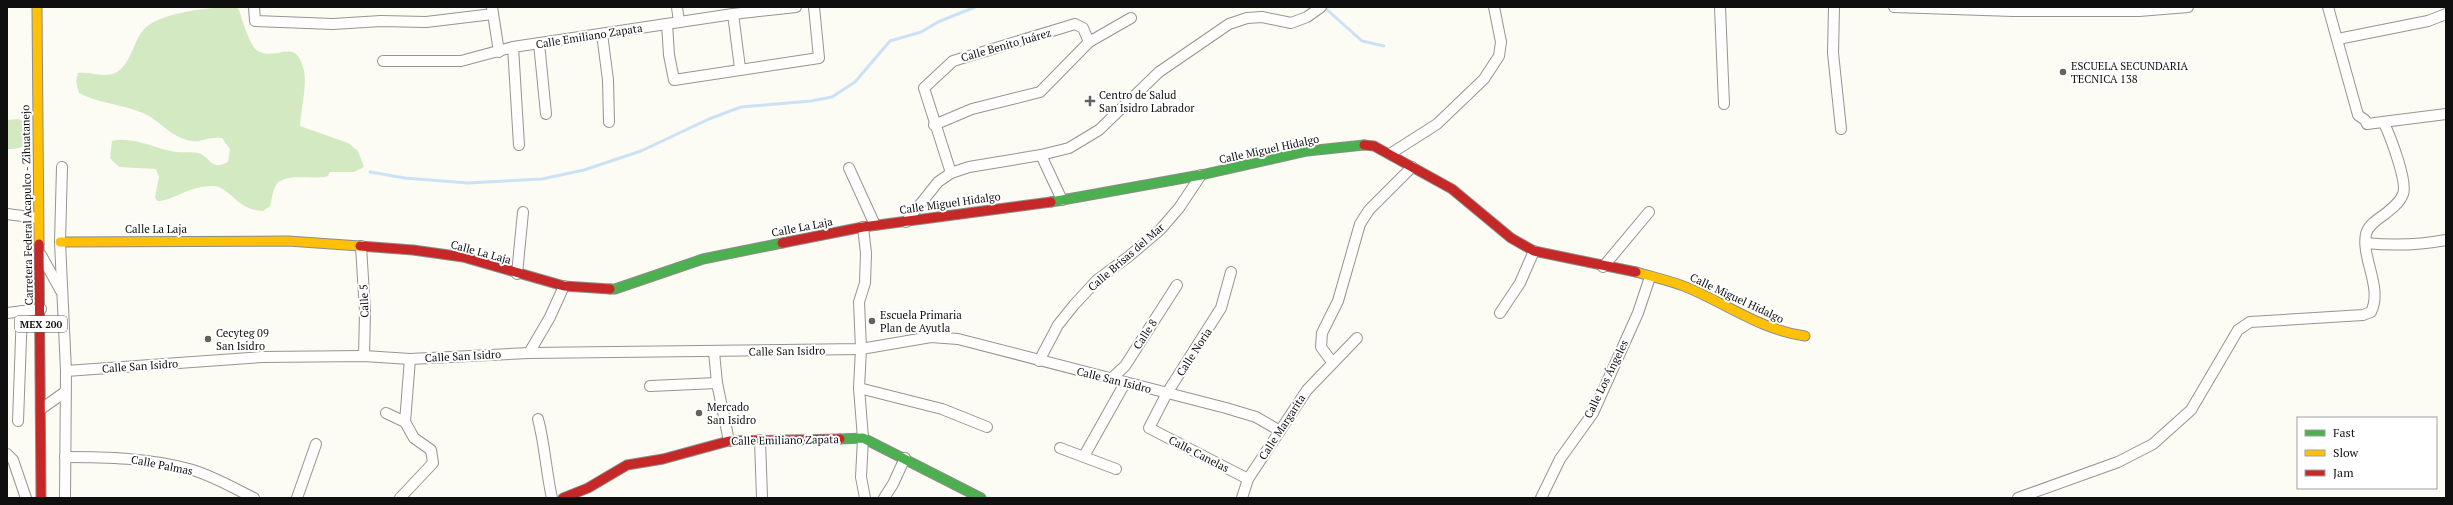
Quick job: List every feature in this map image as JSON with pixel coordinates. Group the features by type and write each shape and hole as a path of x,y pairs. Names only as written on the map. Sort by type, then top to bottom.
{"street":[{"name":"Carretera Federal Acapulco - Zihuatanejo","path":"37,7 38,218 41,309 41,498"},
{"path":"254,7 255,21 325,23 381,21 426,22 493,11 500,52"},
{"path":"677,7 679,22"},
{"name":"Calle Emiliano Zapata","path":"383,62 461,61 500,52 513,47 733,14 745,10 796,7"},
{"path":"667,24 668,55 674,80 740,68 819,58 814,7"},
{"path":"906,222 938,182 951,173 968,168 1041,155 1069,148 1099,130 1159,72 1229,24 1247,18 1262,17 1292,23 1307,17 1321,7"},
{"path":"1390,154 1437,124 1484,79 1499,56 1501,42 1494,7"},
{"path":"1720,7 1724,104"},
{"path":"1834,7 1833,53 1841,129"},
{"path":"1894,7 2139,11 2188,7"},
{"path":"2328,7 2358,115 2365,120 2367,124 2446,114"},
{"path":"733,14 740,68"},
{"path":"2338,39 2428,21 2446,14"},
{"path":"951,173 934,125 972,109 1040,92 1089,42 1131,18"},
{"name":"Calle Benito Juárez","path":"934,125 924,88 953,61 1075,24 1083,28 1089,42"},
{"path":"602,34 608,80 609,122"},
{"path":"539,43 546,114"},
{"path":"513,47 519,145"},
{"path":"2018,498 2118,462 2153,444 2191,410 2238,330 2243,325 2250,322 2363,315 2371,312 2375,305 2373,275 2366,243 2366,233 2371,225 2396,205 2404,193 2404,186 2395,150 2384,123"},
{"name":"Calle Miguel Hidalgo","path":"863,227 1062,200 1201,175 1307,151 1363,145 1374,146 1452,189 1511,238 1534,251 1603,267 1625,269 1686,287 1760,324 1783,333 1804,336"},
{"path":"1041,155 1062,200"},
{"path":"62,167 60,242 66,371 65,498"},
{"path":"1332,362 1321,347 1322,333 1338,301 1360,224 1369,210 1412,167"},
{"path":"849,168 875,225"},
{"name":"Calle Brisas del Mar","path":"1039,361 1058,325 1074,305 1097,280 1128,257 1160,230 1178,208 1201,175"},
{"path":"517,274 523,212"},
{"path":"1603,267 1649,212"},
{"path":"7,214 38,218"},
{"path":"863,227 865,282 859,302 861,349 859,388 863,438 861,477 865,498"},
{"name":"Calle La Laja","path":"60,242 288,241 413,250 463,257 517,274 564,286 615,289 703,260 863,227"},
{"path":"2366,243 2387,246 2420,245 2446,240"},
{"name":"Calle 5","path":"362,246 365,311 364,356"},
{"path":"1500,313 1520,283 1534,251"},
{"path":"40,253 63,295"},
{"name":"Calle Noria","path":"1149,428 1167,393 1221,308 1231,272"},
{"name":"Calle Los Ángeles","path":"1541,498 1560,459 1593,413 1638,313 1650,277"},
{"name":"Calle 8","path":"1111,379 1125,366 1177,285"},
{"path":"529,353 550,317 564,286"},
{"path":"7,313 41,309"},
{"path":"18,421 22,311"},
{"name":"Calle San Isidro","path":"66,371 262,357 364,356 410,359 529,353 714,352 861,349 931,337 958,339 1226,408 1256,417 1280,431"},
{"name":"Calle Margarita","path":"1242,498 1248,479 1307,390 1332,362 1357,338"},
{"path":"714,352 717,383 729,441"},
{"path":"400,498 433,464 431,450 414,438 405,422 410,359"},
{"path":"650,386 717,383"},
{"path":"1084,456 1125,383"},
{"path":"859,388 942,409 987,427"},
{"path":"41,408 66,392"},
{"path":"386,413 405,422"},
{"path":"538,419 545,448 547,476 552,498"},
{"name":"Calle Canelas","path":"1149,428 1248,479"},
{"name":"Calle Emiliano Zapata","path":"563,498 588,488 627,465 663,459 729,441 863,438 905,458 978,497"},
{"path":"760,440 762,498"},
{"path":"297,498 316,444"},
{"path":"1060,448 1116,469"},
{"path":"7,454 13,460 26,498"},
{"name":"Calle Palmas","path":"65,457 122,458 190,469 209,476 254,498"},
{"path":"884,498 893,484 905,458"}],"green space":[{"path":"236,7 239,10 249,39 258,51 265,54 291,52 296,54 301,60 305,83 300,126 348,143 358,151 364,167 354,172 330,172 328,176 322,177 299,177 284,179 275,187 270,206 263,211 246,207 225,190 213,186 205,186 189,190 169,199 157,201 155,197 159,177 156,169 119,167 110,158 112,141 136,141 176,152 198,153 215,165 228,162 230,149 222,138 212,138 198,141 184,139 178,137 147,115 132,109 96,100 79,93 76,81 78,73 108,75 117,72 125,64 141,33 148,26 158,20 184,12 213,8"},
{"path":"19,119 26,123 27,136 25,144 19,148 7,149 7,120"}],"waterway":[{"path":"370,172 405,178 468,183 542,179 584,170 641,151 709,119 741,107 811,101 832,97 855,82 890,41 921,32 938,22 975,7"},
{"path":"1324,7 1362,41 1384,46"}],"traffic: fast":[{"path":"1051,202 1201,175 1307,151 1364,145"},
{"path":"610,289 615,289 703,259 782,243"},
{"path":"840,439 863,438 981,498"}],"traffic: slow":[{"path":"37,7 39,244"},
{"path":"60,242 288,241 360,246"},
{"path":"1636,272 1686,287 1744,316 1789,333 1805,336"}],"traffic: jam":[{"path":"1364,145 1374,146 1452,189 1511,238 1534,251 1636,272"},
{"path":"782,243 863,227 1051,202"},
{"path":"39,244 41,498"},
{"path":"360,246 413,250 463,257 564,286 610,289"},
{"path":"563,498 588,488 627,465 663,459 729,441 840,439"}],"place":[{"name":"ESCUELA SECUNDARIA TECNICA 138","path":"2063,72"},
{"name":"Centro de Salud San Isidro Labrador","path":"1090,101"},
{"name":"Escuela Primaria Plan de Ayutla","path":"872,321"},
{"name":"Cecyteg 09 San Isidro","path":"208,339"},
{"name":"Mercado San Isidro","path":"699,413"}]}
